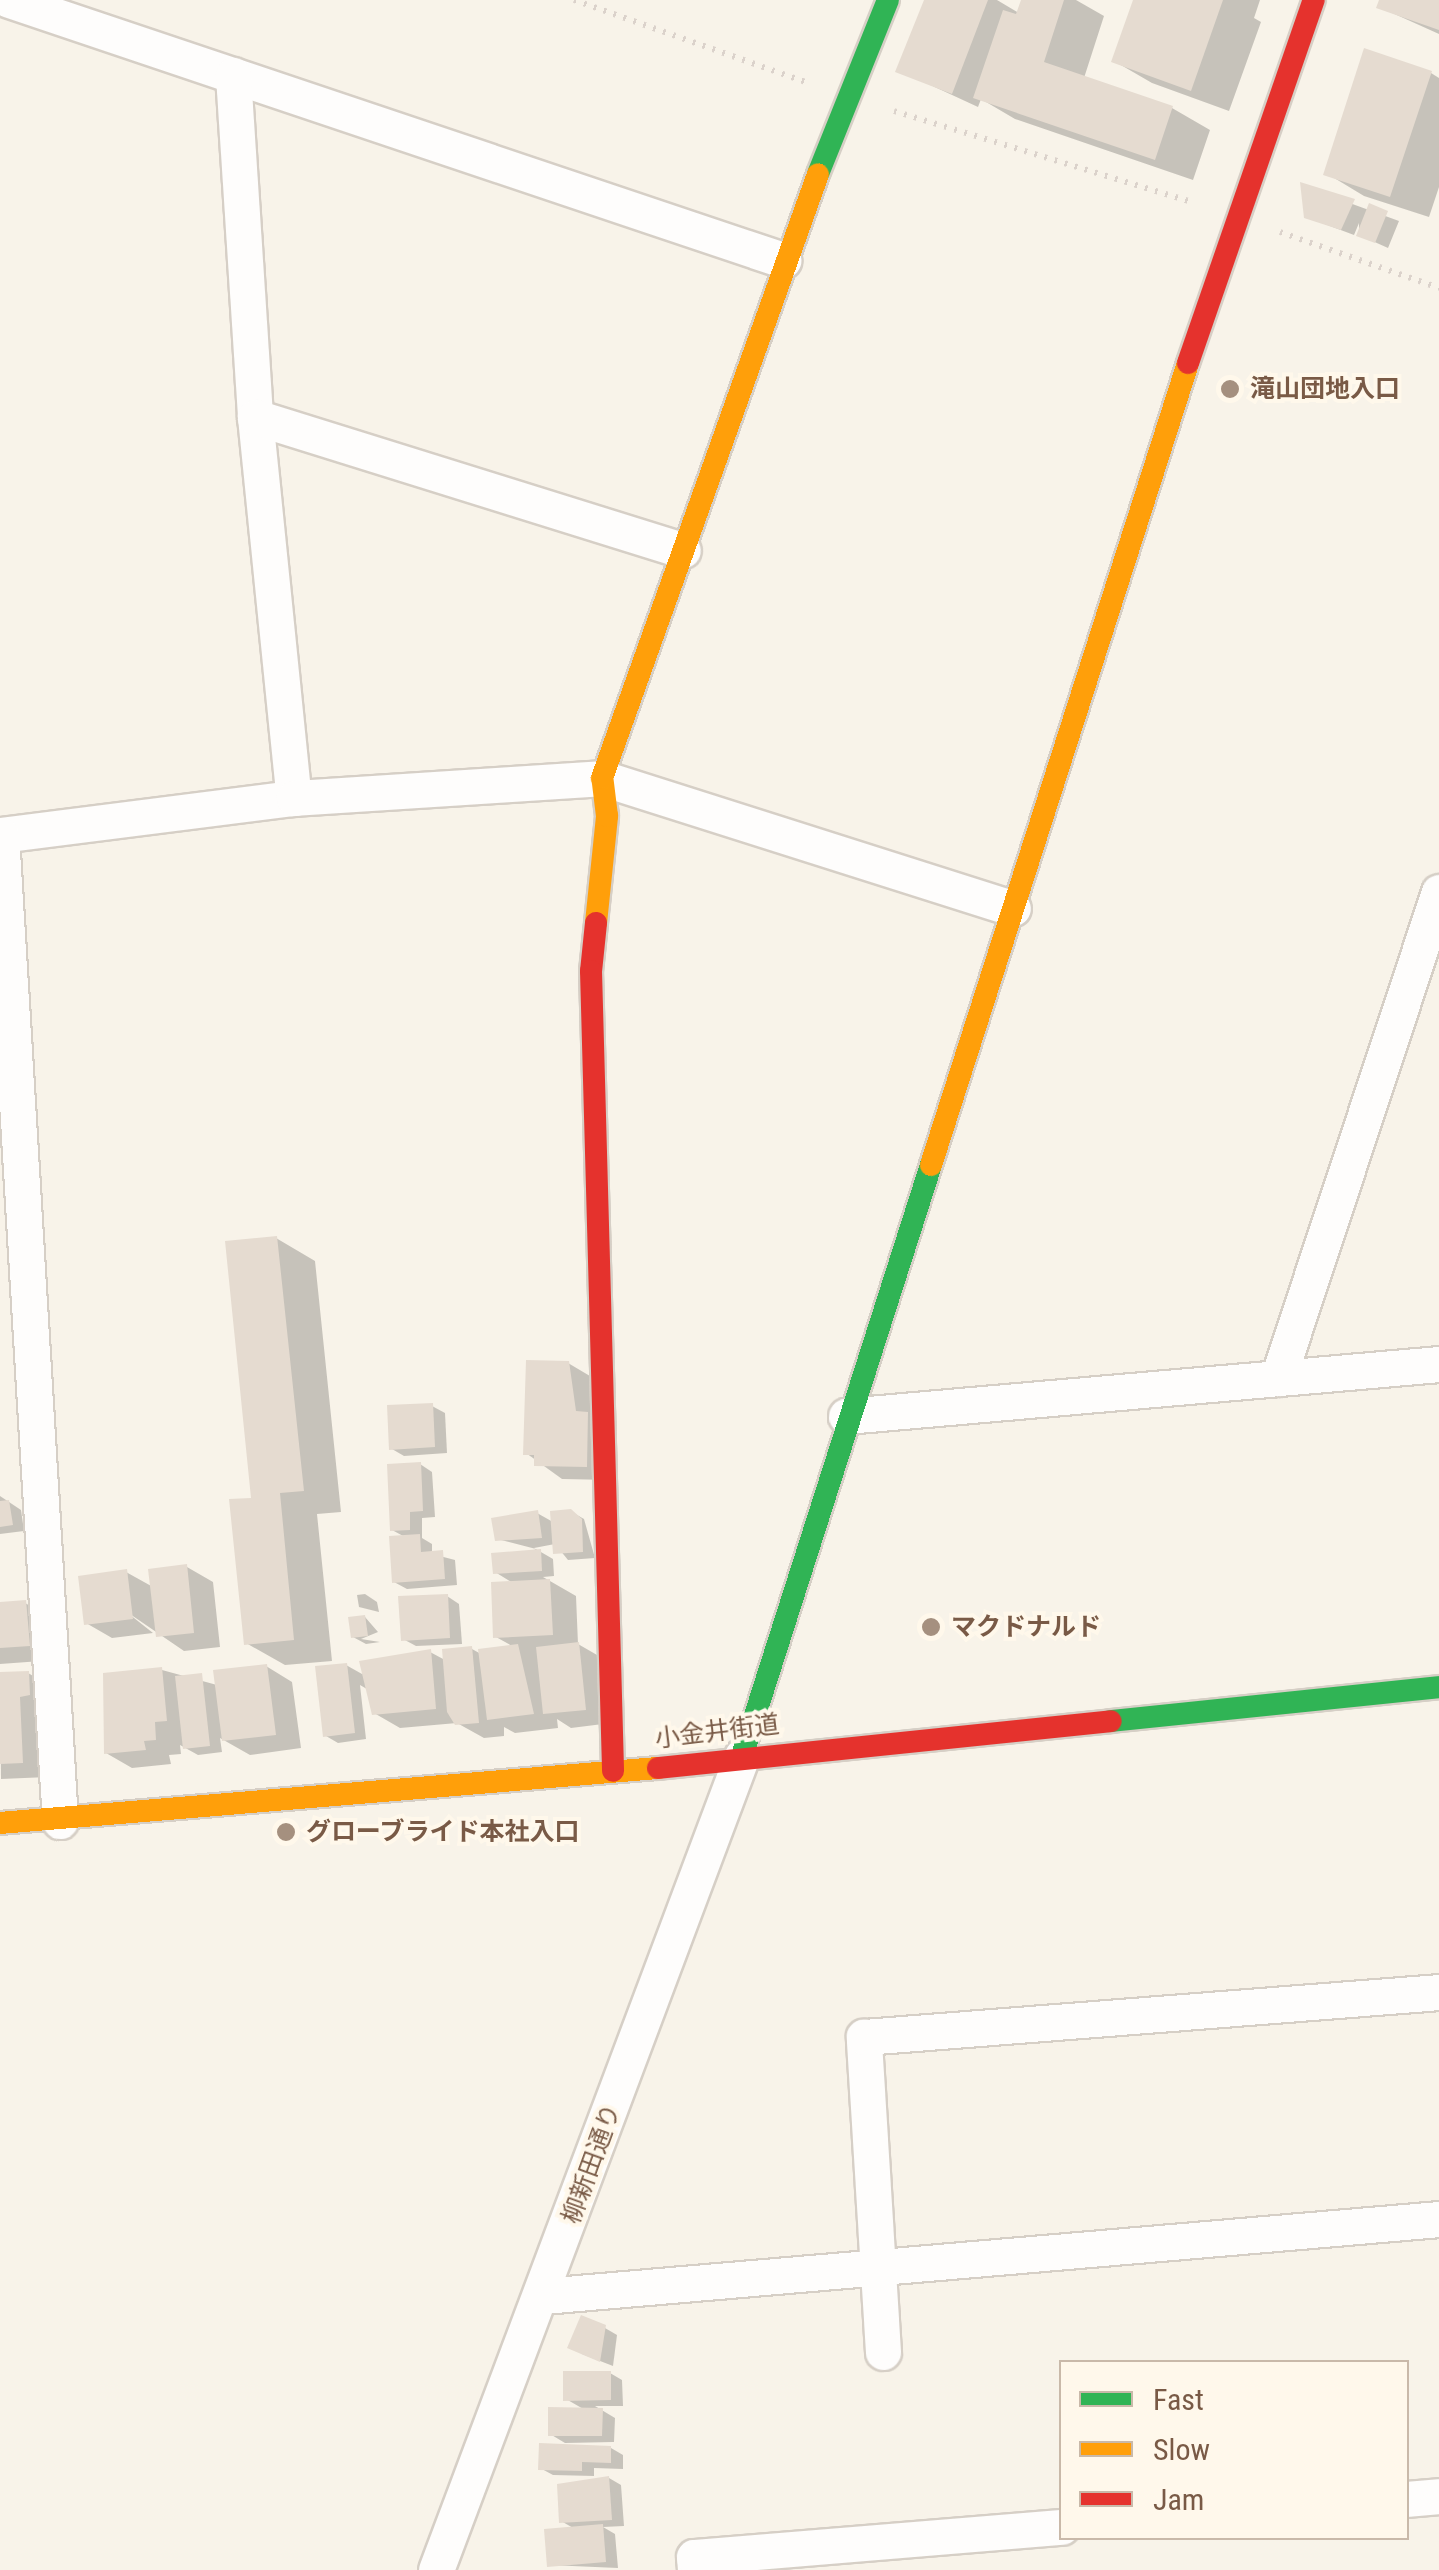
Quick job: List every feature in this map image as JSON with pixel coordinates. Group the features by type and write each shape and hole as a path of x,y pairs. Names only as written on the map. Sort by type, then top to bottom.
{"street":[{"path":"10,0 783,260"},
{"path":"613,1772 591,971 608,816 602,778 783,260 853,98 888,0"},
{"path":"742,1756 846,1416 1014,908 1235,216 1314,0"},
{"path":"232,76 255,417 294,798"},
{"path":"255,417 682,550"},
{"path":"60,1820 0,835 294,798 602,778 1014,908"},
{"path":"1278,1378 1439,892"},
{"path":"846,1416 1439,1364"},
{"name":"小金井街道","path":"0,1823 613,1772 1439,1687"},
{"name":"柳新田通り","path":"436,2570 543,2296 742,1756"},
{"path":"883,2352 864,2038 1439,1992"},
{"path":"543,2296 1439,2219"},
{"path":"1409,2499 1439,2496"},
{"path":"695,2570 694,2557 1059,2527"}],"path":[{"path":"574,0 853,98 1235,216 1439,288"}],"building":[{"path":"924,0 988,0 952,94 895,72"},
{"path":"1021,0 1064,0 1044,62 1173,106 1155,160 973,98 1003,10 1016,14"},
{"path":"1133,0 1223,0 1191,91 1111,62"},
{"path":"1379,0 1439,0 1439,30 1376,8"},
{"path":"1364,48 1432,71 1390,197 1323,175"},
{"path":"1300,182 1355,199 1341,230 1304,218"},
{"path":"1369,203 1388,211 1375,243 1356,236"},
{"path":"277,1236 304,1491 280,1493 294,1640 244,1645 229,1499 251,1498 225,1241"},
{"path":"526,1360 569,1361 576,1411 588,1412 587,1467 534,1466 534,1455 523,1455"},
{"path":"433,1403 435,1447 389,1450 387,1405"},
{"path":"421,1462 423,1511 410,1512 410,1530 390,1531 387,1464"},
{"path":"9,1500 13,1525 0,1527 0,1501"},
{"path":"571,1509 582,1519 583,1552 553,1554 550,1511"},
{"path":"538,1510 542,1538 495,1541 491,1518"},
{"path":"420,1534 421,1552 443,1550 445,1579 392,1583 389,1536"},
{"path":"541,1549 542,1571 493,1574 491,1553"},
{"path":"187,1564 194,1633 156,1637 148,1569"},
{"path":"127,1569 133,1619 84,1625 78,1576"},
{"path":"550,1579 553,1635 493,1638 491,1582"},
{"path":"448,1594 450,1638 401,1641 398,1596"},
{"path":"26,1600 30,1646 0,1648 0,1602"},
{"path":"365,1615 368,1636 351,1638 348,1617"},
{"path":"579,1642 586,1710 543,1714 536,1647"},
{"path":"518,1644 534,1714 487,1720 478,1649"},
{"path":"472,1646 479,1723 455,1725 447,1712 442,1649"},
{"path":"431,1649 436,1709 372,1715 359,1661"},
{"path":"347,1663 355,1733 323,1737 315,1666"},
{"path":"267,1664 276,1735 222,1741 213,1670"},
{"path":"162,1667 167,1721 155,1722 156,1740 144,1741 146,1750 104,1754 103,1673"},
{"path":"29,1671 30,1695 20,1697 23,1763 0,1764 0,1672"},
{"path":"202,1673 210,1746 183,1749 175,1676"},
{"path":"581,2315 606,2325 600,2362 567,2348"},
{"path":"563,2371 611,2371 611,2400 563,2401"},
{"path":"548,2407 603,2408 602,2436 548,2436"},
{"path":"539,2443 611,2446 611,2463 582,2462 582,2471 538,2470"},
{"path":"609,2476 612,2520 559,2523 557,2484"},
{"path":"603,2524 606,2562 547,2567 544,2529"}],"traffic: fast":[{"path":"818,174 888,0"},
{"path":"742,1756 931,1165"},
{"path":"1111,1721 1439,1687"}],"traffic: slow":[{"path":"596,923 607,816 602,778 818,174"},
{"path":"931,1165 1188,363"},
{"path":"0,1823 658,1768"}],"traffic: jam":[{"path":"1188,363 1314,0"},
{"path":"596,923 591,971 613,1771"},
{"path":"658,1768 1111,1721"}],"place":[{"name":"滝山団地入口","path":"1230,389"},
{"name":"マクドナルド","path":"931,1627"},
{"name":"グローブライド本社入口","path":"286,1832"}]}
